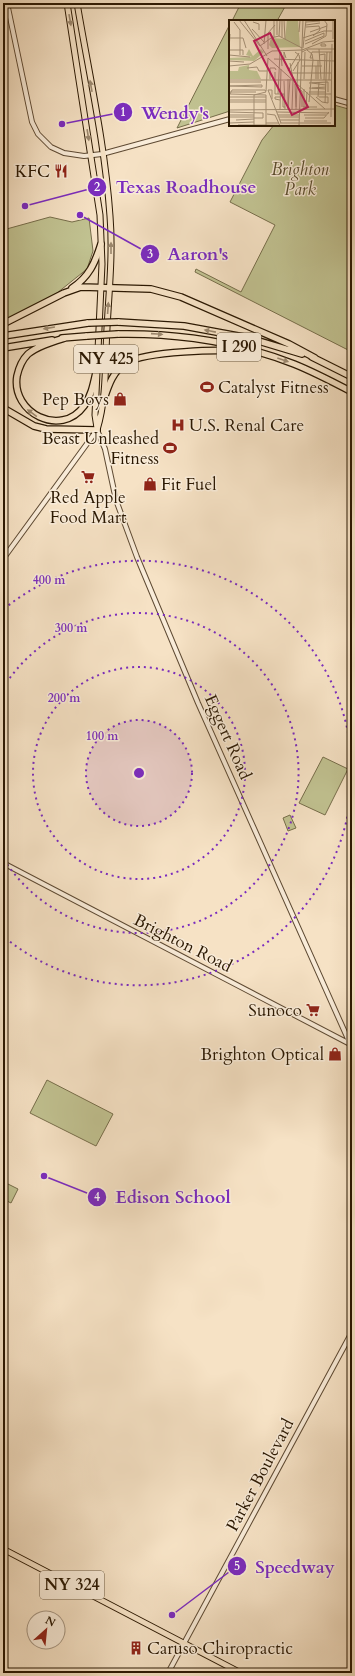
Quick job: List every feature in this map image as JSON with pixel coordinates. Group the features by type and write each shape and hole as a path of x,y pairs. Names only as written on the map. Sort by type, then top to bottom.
{"highway":[{"path":"3,324 64,293 81,282 89,272 101,244"},
{"path":"64,293 81,287 110,286 157,290 181,297 289,344 315,358"},
{"name":"I 290","path":"3,336 88,323 118,322 184,326 249,338 315,358 352,377"},
{"name":"I 290","path":"3,348 64,338 118,334 146,333 186,337 221,342 263,353 294,364 352,392"},
{"path":"64,338 34,350 22,362 17,378 17,390 23,403 30,412 49,420 62,420 74,415 86,404 97,368"},
{"path":"103,402 110,382 117,372 126,363 137,359 149,356 216,350 263,353"},
{"path":"3,408 34,426 46,429 97,430"}],"main road":[{"name":"NY 425","path":"67,3 100,215 101,287 97,368"},
{"name":"NY 425","path":"77,3 102,154 110,216 110,286 103,402 97,430"},
{"path":"97,368 95,415 97,430"},
{"name":"NY 324","path":"3,1549 241,1673"}],"street":[{"path":"7,3 23,86 35,128 46,143 56,150 73,156 92,156 229,119"},
{"path":"335,99 352,104"},
{"path":"3,559 97,430"},
{"name":"Eggert Road","path":"97,430 105,450 116,500 140,564 198,703 351,1046"},
{"name":"Brighton Road","path":"3,863 351,1046"},
{"name":"Parker Boulevard","path":"168,1673 352,1332"}],"green space":[{"path":"241,3 287,3 278,20 232,20"},
{"path":"229,26 229,111 177,128"},
{"name":"Brighton Park","path":"335,105 352,110 352,352 195,272 196,269 241,292 275,225 230,202 262,140 273,126 335,126"},
{"path":"50,217 72,222 89,218 93,251 87,269 57,293 3,321 3,230"},
{"path":"323,757 348,769 325,815 299,803"},
{"path":"290,815 296,828 288,831 283,818"},
{"path":"47,1080 113,1114 96,1146 30,1113"},
{"path":"4,1182 18,1189 11,1203 3,1199"}],"place":[{"name":"Wendy's","path":"62,124"},
{"name":"KFC","path":"61,171"},
{"name":"Texas Roadhouse","path":"25,206"},
{"name":"Aaron's","path":"80,215"},
{"name":"Catalyst Fitness","path":"207,387"},
{"name":"Pep Boys","path":"120,399"},
{"name":"U.S. Renal Care","path":"178,425"},
{"name":"Beast Unleashed Fitness","path":"170,448"},
{"name":"Red Apple Food Mart","path":"88,477"},
{"name":"Fit Fuel","path":"150,484"},
{"name":"Sunoco","path":"313,1010"},
{"name":"Brighton Optical","path":"335,1054"},
{"name":"Edison School","path":"44,1176"},
{"name":"Speedway","path":"172,1615"},
{"name":"Caruso Chiropractic","path":"136,1648"}]}
